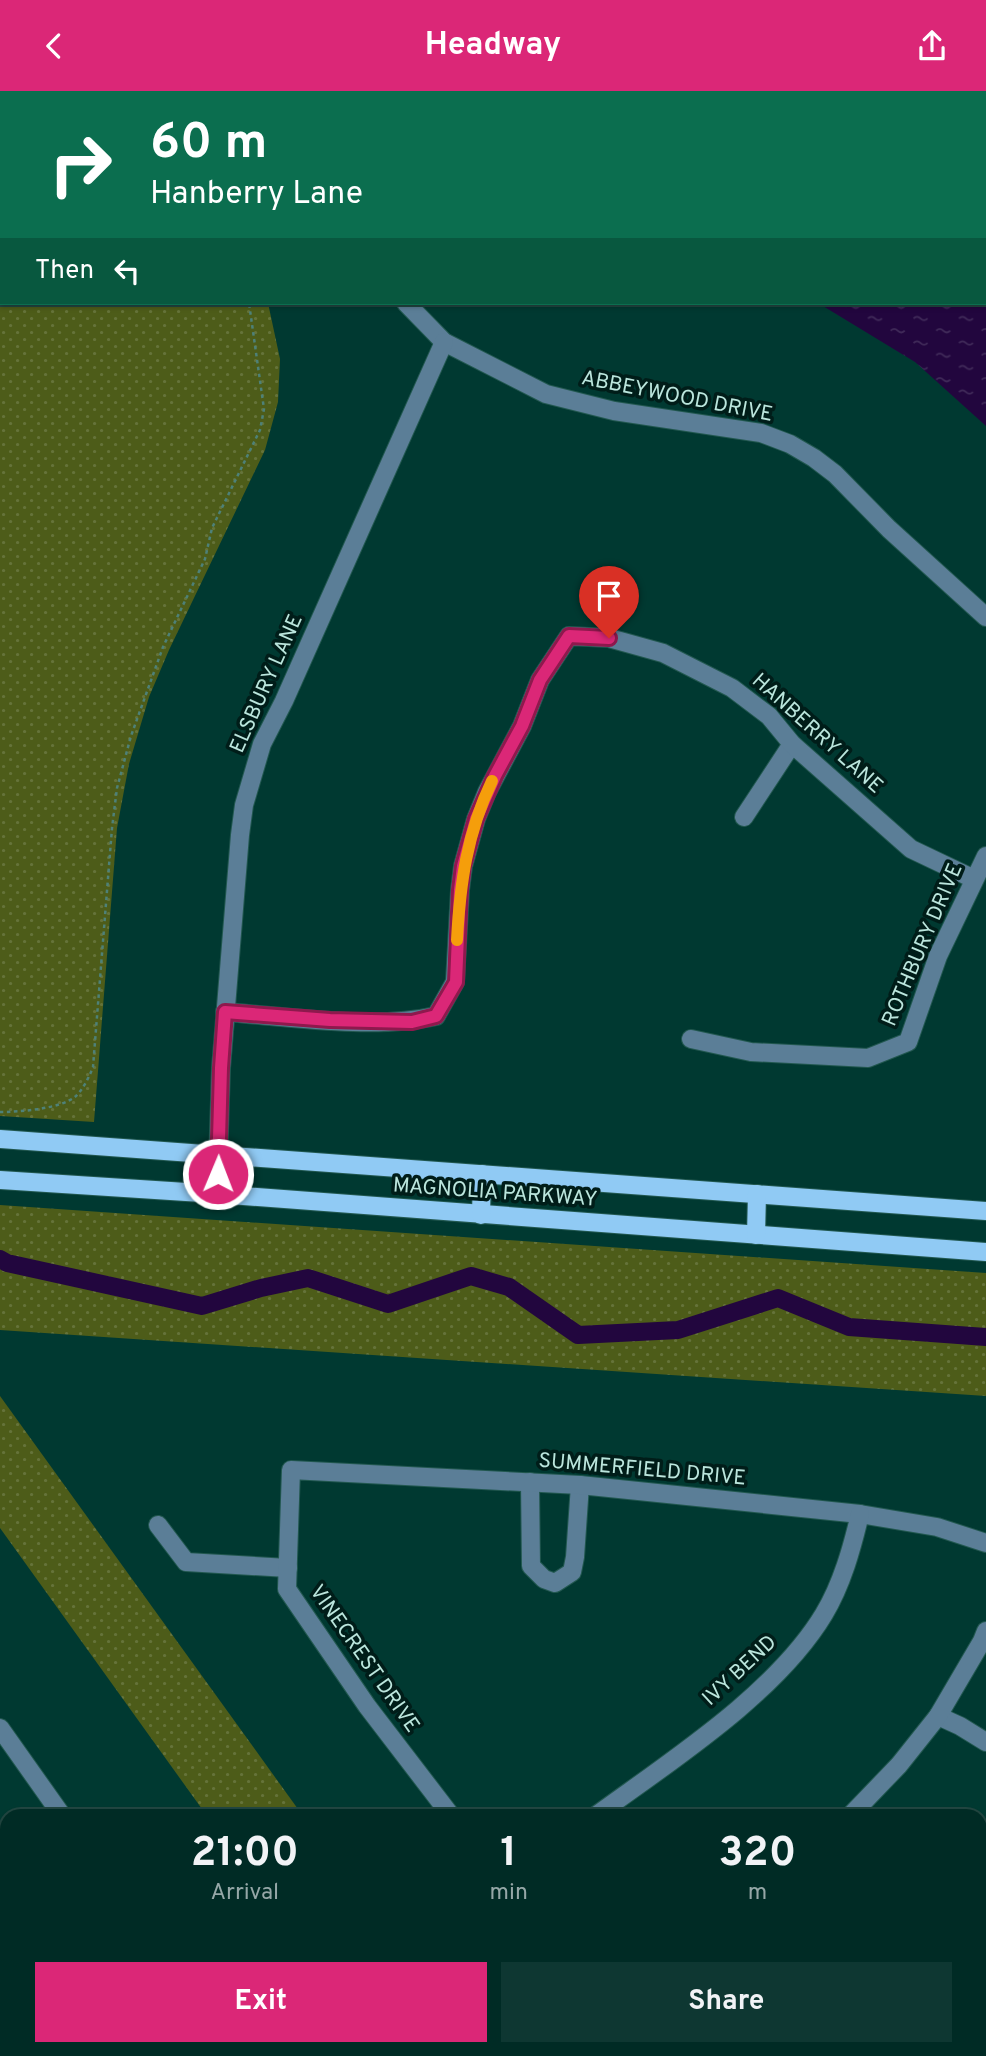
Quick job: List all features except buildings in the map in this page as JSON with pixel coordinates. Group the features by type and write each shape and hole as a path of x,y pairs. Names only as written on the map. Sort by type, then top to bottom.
{"main road":[{"name":"MAGNOLIA PARKWAY","path":"0,1139 986,1211"},
{"path":"481,1215 482,1174"},
{"name":"MAGNOLIA PARKWAY","path":"0,1180 986,1252"},
{"path":"756,1235 757,1194"}],"street":[{"name":"ABBEYWOOD DRIVE","path":"408,305 444,342 546,394 614,411 761,433 790,444 835,474 889,529 986,617"},
{"name":"ELSBURY LANE","path":"217,1194 225,1012 244,805 262,744 284,701 444,342"},
{"name":"HANBERRY LANE","path":"225,1012 330,1020 412,1022 436,1016 456,982 460,890 463,866 476,819 487,792 522,726 540,680 569,636 609,638 663,653 732,688 769,716 792,744 911,849 974,879"},
{"path":"744,817 792,744"},
{"name":"ROTHBURY DRIVE","path":"691,1039 751,1052 868,1058 908,1042 939,955 986,856"},
{"name":"SUMMERFIELD DRIVE","path":"291,1470 579,1485 860,1514 937,1527 986,1543"},
{"name":"VINECREST DRIVE","path":"291,1470 287,1589 366,1706 446,1809"},
{"path":"530,1482 531,1566 544,1579 555,1583 572,1572 579,1485"},
{"name":"IVY BEND","path":"605,1809 704,1736 782,1670 824,1613 850,1555 860,1514"},
{"path":"158,1525 186,1562 288,1568"},
{"path":"857,1809 938,1717 986,1631"},
{"path":"938,1717 960,1726 986,1742"},
{"path":"0,1728 57,1809"}],"path":[{"path":"0,1112 47,1107 75,1097 93,1067 117,789 149,681 197,580 212,528 260,430 264,408 250,305"}],"green space":[{"path":"0,305 268,305 280,359 278,402 265,450 169,650 149,697 129,764 117,828 94,1122 0,1116"},
{"path":"0,1205 986,1273 986,1396 0,1330"},
{"path":"0,1396 298,1809 202,1809 0,1528"}],"water":[{"path":"821,305 986,305 986,426 915,362"}],"waterway":[{"path":"0,1259 7,1263 202,1306 261,1288 308,1278 388,1304 471,1276 509,1287 578,1335 678,1330 778,1298 849,1327 986,1337"}],"slow traffic":[{"path":"457,940 463,866 476,819 492,781"}],"route":[{"path":"218,1174 225,1012 330,1020 412,1022 436,1016 456,982 463,866 476,819 487,792 522,726 540,680 569,636 609,638"}]}
